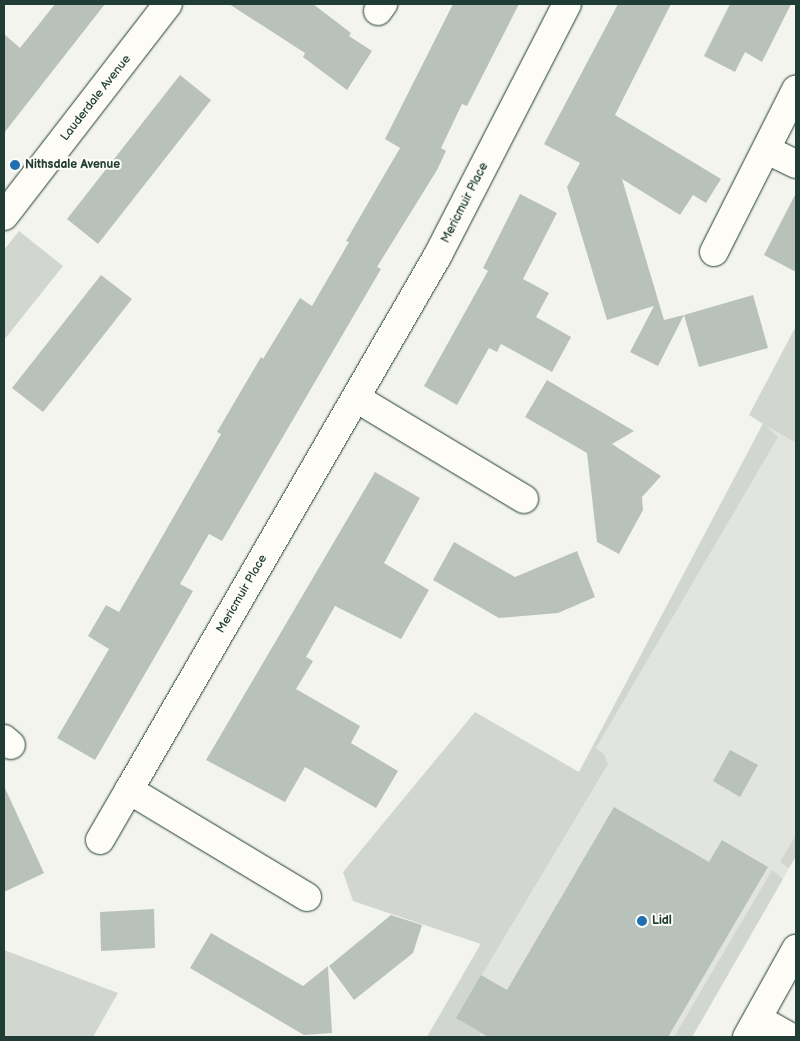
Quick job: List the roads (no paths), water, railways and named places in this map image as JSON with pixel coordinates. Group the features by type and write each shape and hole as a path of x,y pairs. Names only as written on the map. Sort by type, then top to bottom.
{"street":[{"name":"Lauderdale Avenue","path":"4,216 168,4"},
{"name":"Mericmuir Place","path":"100,840 438,255 567,4"},
{"path":"714,252 796,90"},
{"path":"767,150 796,164"},
{"path":"356,398 524,499"},
{"path":"129,790 306,897"},
{"path":"792,1037 752,1028 796,949"}],"place":[{"name":"Nithsdale Avenue","path":"15,165"},
{"name":"Lidl","path":"642,921"}]}
